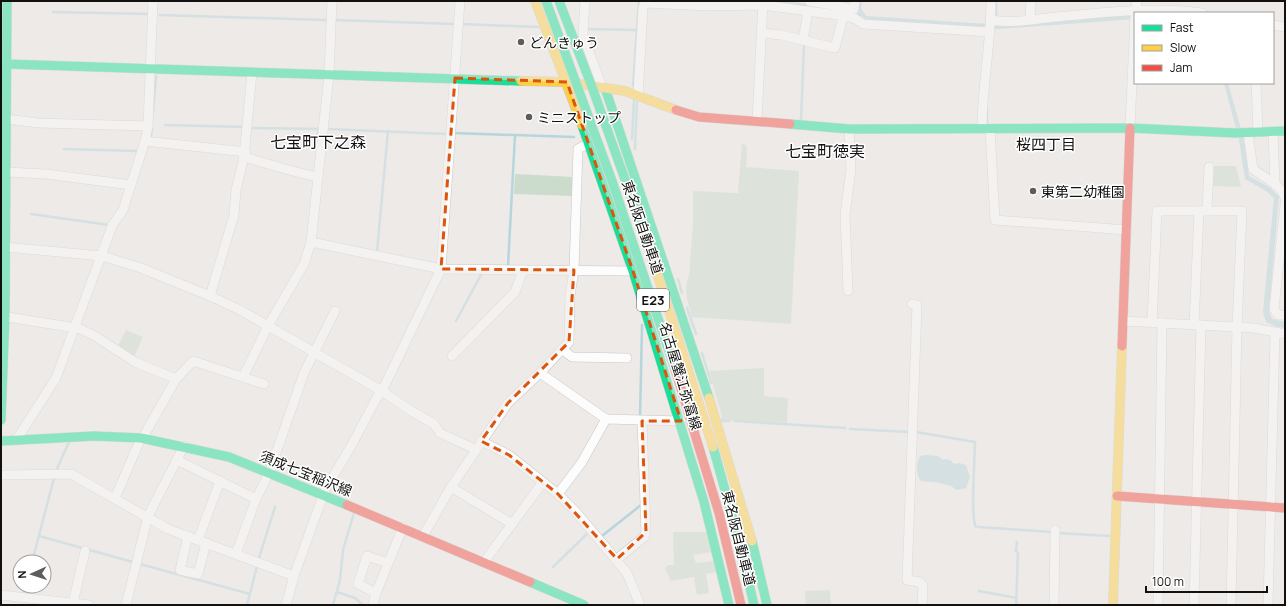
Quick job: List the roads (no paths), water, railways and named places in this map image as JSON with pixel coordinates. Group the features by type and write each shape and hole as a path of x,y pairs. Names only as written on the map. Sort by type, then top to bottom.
{"main road":[{"path":"1,420 6,172 3,154 6,119 6,64 4,51 7,1"},
{"name":"名古屋蟹江弥富線","path":"535,1 567,82 634,271 681,421 704,502 729,605"},
{"name":"東名阪自動車道","path":"546,1 581,94 662,327 709,480 741,605"},
{"name":"東名阪自動車道","path":"559,1 622,169 674,323 722,477 754,605"},
{"path":"6,64 567,82 625,91 692,115 756,122 849,129 1130,128 1242,133 1285,131"},
{"path":"604,88 679,301 710,397 751,541 767,605"},
{"path":"1113,605 1130,128"},
{"name":"須成七宝稲沢線","path":"1,441 94,436 142,438 229,457 423,536 584,605"},
{"path":"1117,496 1285,508"}],"street":[{"path":"17,439 56,378 112,226 123,210 145,141 148,126 153,1"},
{"path":"243,377 268,326 304,264 311,242 329,74 332,1"},
{"path":"286,605 294,576 323,495 382,390 441,269 460,1"},
{"path":"585,1 583,35 604,88"},
{"path":"809,1 831,3 855,9 863,24 990,32"},
{"path":"991,1 990,32 982,105 986,129 995,220 1127,230"},
{"path":"1030,19 1031,1"},
{"path":"638,96 643,8 645,3 708,6 763,3 843,17"},
{"path":"756,122 763,3"},
{"path":"830,15 831,3"},
{"path":"761,33 803,40 835,48 843,17 855,9"},
{"path":"991,20 1030,19 1136,10 1173,9 1195,12"},
{"path":"803,40 808,11"},
{"path":"1274,25 1285,27"},
{"path":"1130,128 1134,44"},
{"path":"210,296 234,215 236,190 245,154 252,72"},
{"path":"1256,84 1258,132"},
{"path":"6,119 38,123 148,126"},
{"path":"848,291 845,214 851,170 849,129"},
{"path":"1272,131 1275,185"},
{"path":"1242,133 1253,170 1275,185 1284,193 1285,198"},
{"path":"145,141 245,154 292,172 318,177"},
{"path":"423,536 451,487 478,445 508,403 540,374 569,342 570,296 574,270 578,149 589,143"},
{"path":"1194,605 1197,325 1203,211 1210,167"},
{"path":"6,172 46,174 131,185"},
{"path":"1285,204 1274,309 1278,315 1285,315"},
{"path":"1152,323 1157,211 1242,211 1237,327 1231,605"},
{"path":"311,242 441,269 634,271"},
{"path":"4,248 102,256 141,268 210,296 240,310 382,390 408,409 434,424 440,433 509,455 558,494 576,512 617,559 626,573 640,605"},
{"path":"452,356 515,292 523,270"},
{"path":"912,304 917,305 907,580 920,582 923,586 922,605"},
{"path":"236,554 256,499 268,473 297,390 335,311"},
{"path":"3,316 76,327 95,336 135,362 176,379"},
{"path":"1123,321 1254,328 1285,334"},
{"path":"1158,605 1162,323"},
{"path":"1268,605 1275,333"},
{"path":"562,349 572,357 627,358"},
{"path":"115,498 142,438 176,379 193,361 264,384"},
{"path":"540,374 606,419 681,421"},
{"path":"558,494 582,462 606,419"},
{"path":"617,559 644,537 646,532 642,421"},
{"path":"126,605 148,516 184,446"},
{"path":"177,460 256,499"},
{"path":"1,475 71,474 148,516 168,529 294,576"},
{"path":"188,536 180,570 198,574 202,542 220,481"},
{"path":"484,562 543,482"},
{"path":"451,487 512,524"},
{"path":"374,605 376,593 402,528"},
{"path":"1054,530 1054,605"},
{"path":"73,603 85,551"},
{"path":"376,593 358,584 367,556 388,563"},
{"path":"1,595 89,605"}],"water":[{"path":"858,1 862,1 861,8 866,16 988,24 1134,15 1134,19 998,29 866,20 863,17 857,16"},
{"path":"1224,84 1228,84 1244,140 1249,176 1269,187 1279,196 1269,312 1272,319 1285,322 1285,328 1277,327 1266,322 1263,312 1274,198 1266,191 1245,179 1239,140"},
{"path":"920,456 938,456 943,460 946,459 952,461 952,463 966,465 970,477 966,488 957,490 951,486 935,482 921,481 917,472 917,465"}],"waterway":[{"path":"633,86 639,1"},
{"path":"996,1 996,16"},
{"path":"773,2 789,2 824,9"},
{"path":"53,12 150,14"},
{"path":"160,15 326,20"},
{"path":"334,20 455,24"},
{"path":"461,24 538,27"},
{"path":"589,29 636,30"},
{"path":"801,120 804,45"},
{"path":"153,112 156,76"},
{"path":"632,139 634,99"},
{"path":"635,149 637,100"},
{"path":"987,109 987,122"},
{"path":"165,125 244,127"},
{"path":"251,128 320,129"},
{"path":"151,136 152,129"},
{"path":"327,129 447,134"},
{"path":"317,141 318,130"},
{"path":"377,252 388,131"},
{"path":"453,133 574,137"},
{"path":"508,266 515,135"},
{"path":"64,149 138,151"},
{"path":"31,214 109,225"},
{"path":"456,321 482,273"},
{"path":"678,279 682,293"},
{"path":"687,308 696,334"},
{"path":"640,418 642,325"},
{"path":"702,353 711,383"},
{"path":"722,419 722,421 729,421"},
{"path":"735,421 845,428"},
{"path":"850,429 910,432"},
{"path":"916,432 975,442 973,513 976,527"},
{"path":"56,471 69,442"},
{"path":"34,554 54,478"},
{"path":"602,536 641,505"},
{"path":"259,558 275,507"},
{"path":"333,605 340,580 343,550 354,513"},
{"path":"979,527 1052,532"},
{"path":"553,567 589,532"},
{"path":"1058,533 1109,536"},
{"path":"39,536 133,562"},
{"path":"1016,605 1017,542"},
{"path":"140,564 250,594"},
{"path":"247,605 257,566"},
{"path":"979,591 1017,598"},
{"path":"337,592 355,598 363,605"}],"place":[{"name":"どんきゅう","path":"521,42"},
{"name":"ミニストップ","path":"529,117"},
{"name":"東第二幼稚園","path":"1033,191"}],"district":[{"name":"七宝町下之森","path":"318,142"},
{"name":"桜四丁目","path":"1046,144"},
{"name":"七宝町徳実","path":"825,151"}]}
